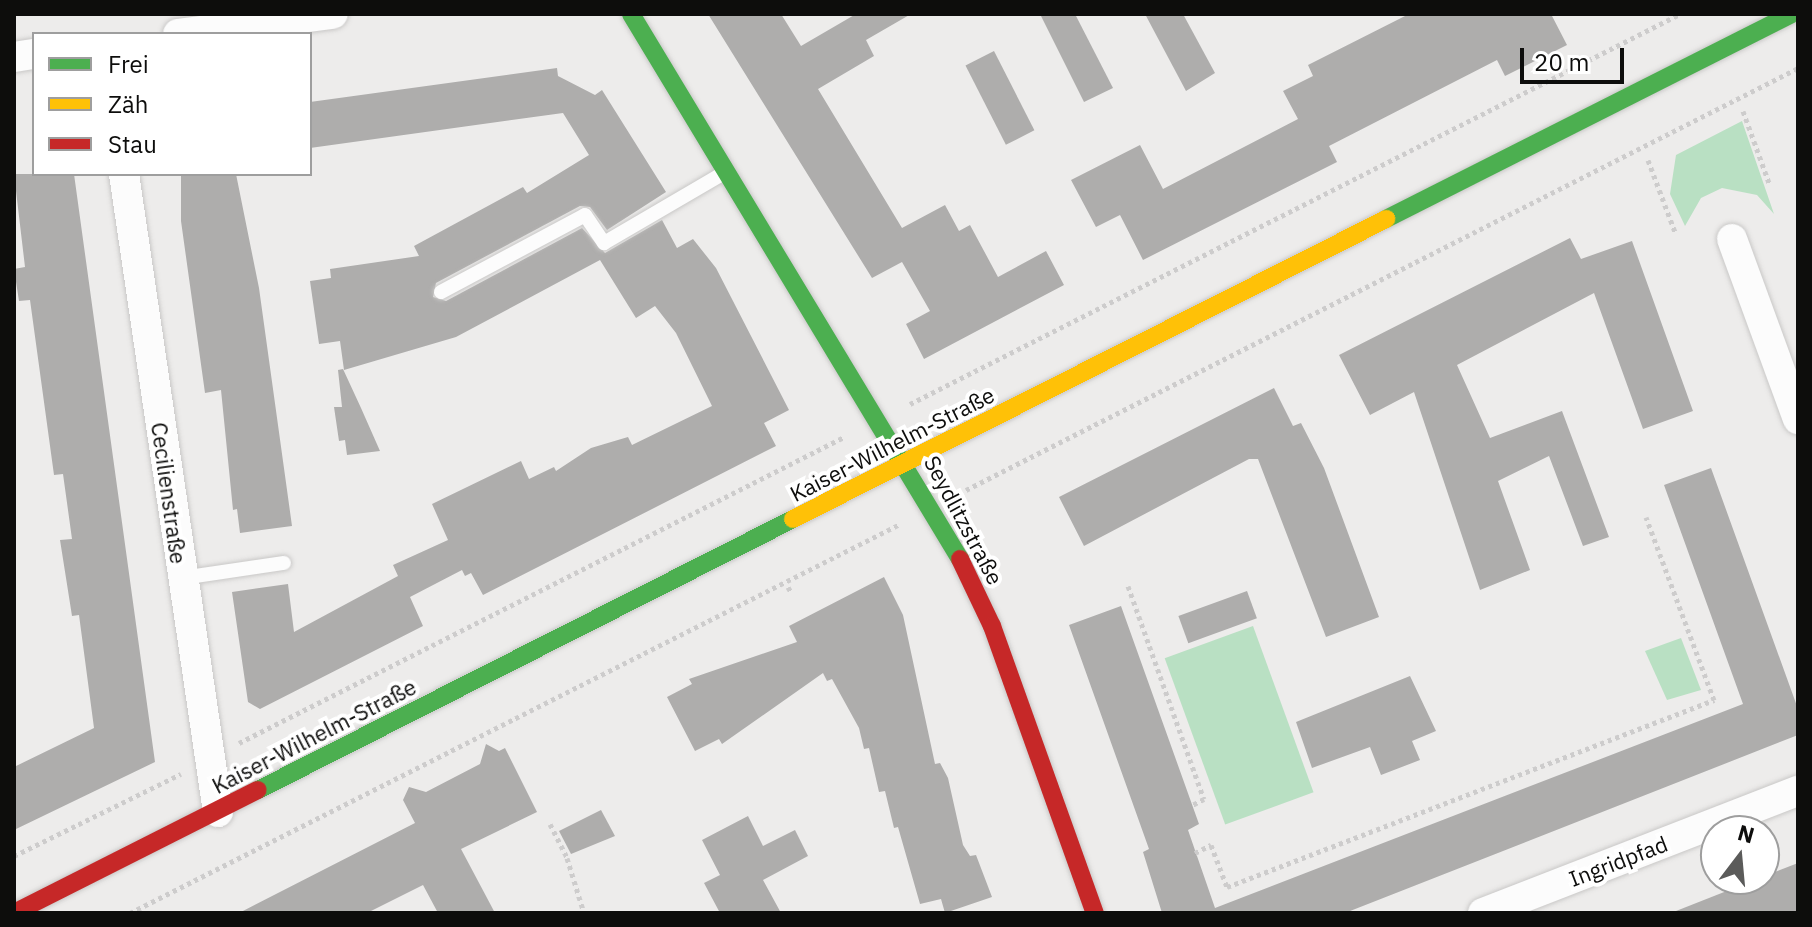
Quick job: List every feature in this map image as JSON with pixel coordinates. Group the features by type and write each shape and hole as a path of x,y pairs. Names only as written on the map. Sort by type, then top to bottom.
{"main road":[{"name":"Seydlitzstraße","path":"631,14 907,463 992,626 1095,913"},
{"name":"Kaiser-Wilhelm-Straße","path":"14,913 50,905 218,812 1791,14"}],"street":[{"path":"194,32 333,14"},
{"name":"Cecilienstraße","path":"124,176 181,578 218,812"},
{"path":"1732,239 1798,419"},
{"name":"Ingridpfad","path":"1483,913 1798,791"}],"lane":[{"path":"441,292 585,215 604,243 728,170"},
{"path":"181,578 284,563"}],"path":[{"path":"928,395 1680,14"},
{"path":"984,481 1798,68"},
{"path":"1743,111 1769,183"},
{"path":"1648,160 1675,232"},
{"path":"249,738 840,439"},
{"path":"1195,853 1211,845 1227,887 1714,700 1646,517"},
{"path":"130,913 858,546"},
{"path":"1128,586 1204,799 1192,805"},
{"path":"14,856 167,780"},
{"path":"550,824 567,858 584,913"}],"green space":[{"path":"1742,121 1774,214 1757,195 1722,188 1701,198 1685,226 1670,194 1676,155"},
{"path":"1253,626 1314,792 1225,824 1165,658"},
{"path":"1681,638 1701,690 1667,700 1645,651"}],"building":[{"path":"708,14 781,14 801,46 856,14 911,14 866,40 874,56 818,89 902,228 945,205 959,231 970,225 998,277 1046,251 1064,285 924,359 906,324 930,311 902,262 872,278"},
{"path":"1040,14 1075,14 1113,88 1084,102"},
{"path":"1145,14 1183,14 1215,73 1186,91"},
{"path":"1409,14 1551,14 1567,45 1505,76 1497,60 1329,146 1337,162 1143,260 1120,215 1096,227 1071,180 1140,145 1163,189 1298,119 1283,91 1313,76 1308,65"},
{"path":"994,51 1034,130 1006,145 965,66"},
{"path":"557,68 558,76 595,95 602,90 666,192 607,230 590,207 580,206 436,283 433,297 446,301 582,228 605,253 662,220 677,248 693,239 716,268 789,410 764,423 776,446 483,595 471,573 465,576 462,570 410,597 423,626 260,709 248,702 232,592 288,584 294,632 398,576 393,565 448,540 432,504 521,461 529,479 554,467 556,471 591,448 628,437 632,445 712,406 676,333 655,306 636,318 600,260 456,337 344,370 340,341 319,344 310,281 331,278 330,269 419,256 414,246 523,187 527,193 589,155 563,113 312,148 312,102"},
{"path":"14,174 74,176 155,762 14,830 14,767 94,728 79,615 72,616 60,540 72,539 63,474 54,475 30,300 19,301 14,269 25,267"},
{"path":"181,176 236,176 259,288 292,526 240,533 237,509 233,510 221,390 205,393 181,221"},
{"path":"1570,238 1581,259 1632,241 1693,411 1643,429 1594,293 1457,365 1490,438 1562,411 1609,537 1583,546 1549,456 1498,481 1530,570 1480,590 1414,392 1370,415 1339,355"},
{"path":"343,369 380,451 347,455 345,440 339,441 334,407 342,407 338,370"},
{"path":"1274,388 1293,426 1301,423 1324,468 1379,617 1326,637 1258,459 1249,459 1084,546 1059,497"},
{"path":"1711,468 1798,709 1798,735 1345,913 1162,913 1143,852 1149,849 1069,625 1121,606 1199,824 1188,830 1215,908 1743,704 1664,485"},
{"path":"884,577 903,615 935,764 940,763 948,778 963,845 970,856 976,855 992,897 945,913 941,899 920,904 885,791 879,792 869,748 864,749 859,728 832,679 827,681 823,673 722,744 719,739 695,751 667,697 692,684 689,679 797,642 789,626"},
{"path":"1247,591 1257,618 1188,643 1178,616"},
{"path":"1410,676 1436,731 1412,741 1420,760 1381,775 1370,747 1312,768 1296,722"},
{"path":"486,744 499,751 505,748 537,812 461,849 495,913 438,913 423,885 367,913 239,913 415,823 403,800 409,787 426,792 480,764"},
{"path":"601,810 615,836 571,854 559,831"},
{"path":"748,816 763,846 795,830 808,856 763,880 781,913 720,913 704,883 720,875 702,840"},
{"path":"1798,863 1798,913 1676,911 1717,895 1780,895 1780,870"}],"traffic: fast":[{"path":"631,14 960,559"},
{"path":"1386,219 1791,14"},
{"path":"258,790 793,519"}],"traffic: slow":[{"path":"793,519 1386,219"}],"traffic: jam":[{"path":"960,559 992,626 1095,913"},
{"path":"14,913 258,790"}]}
